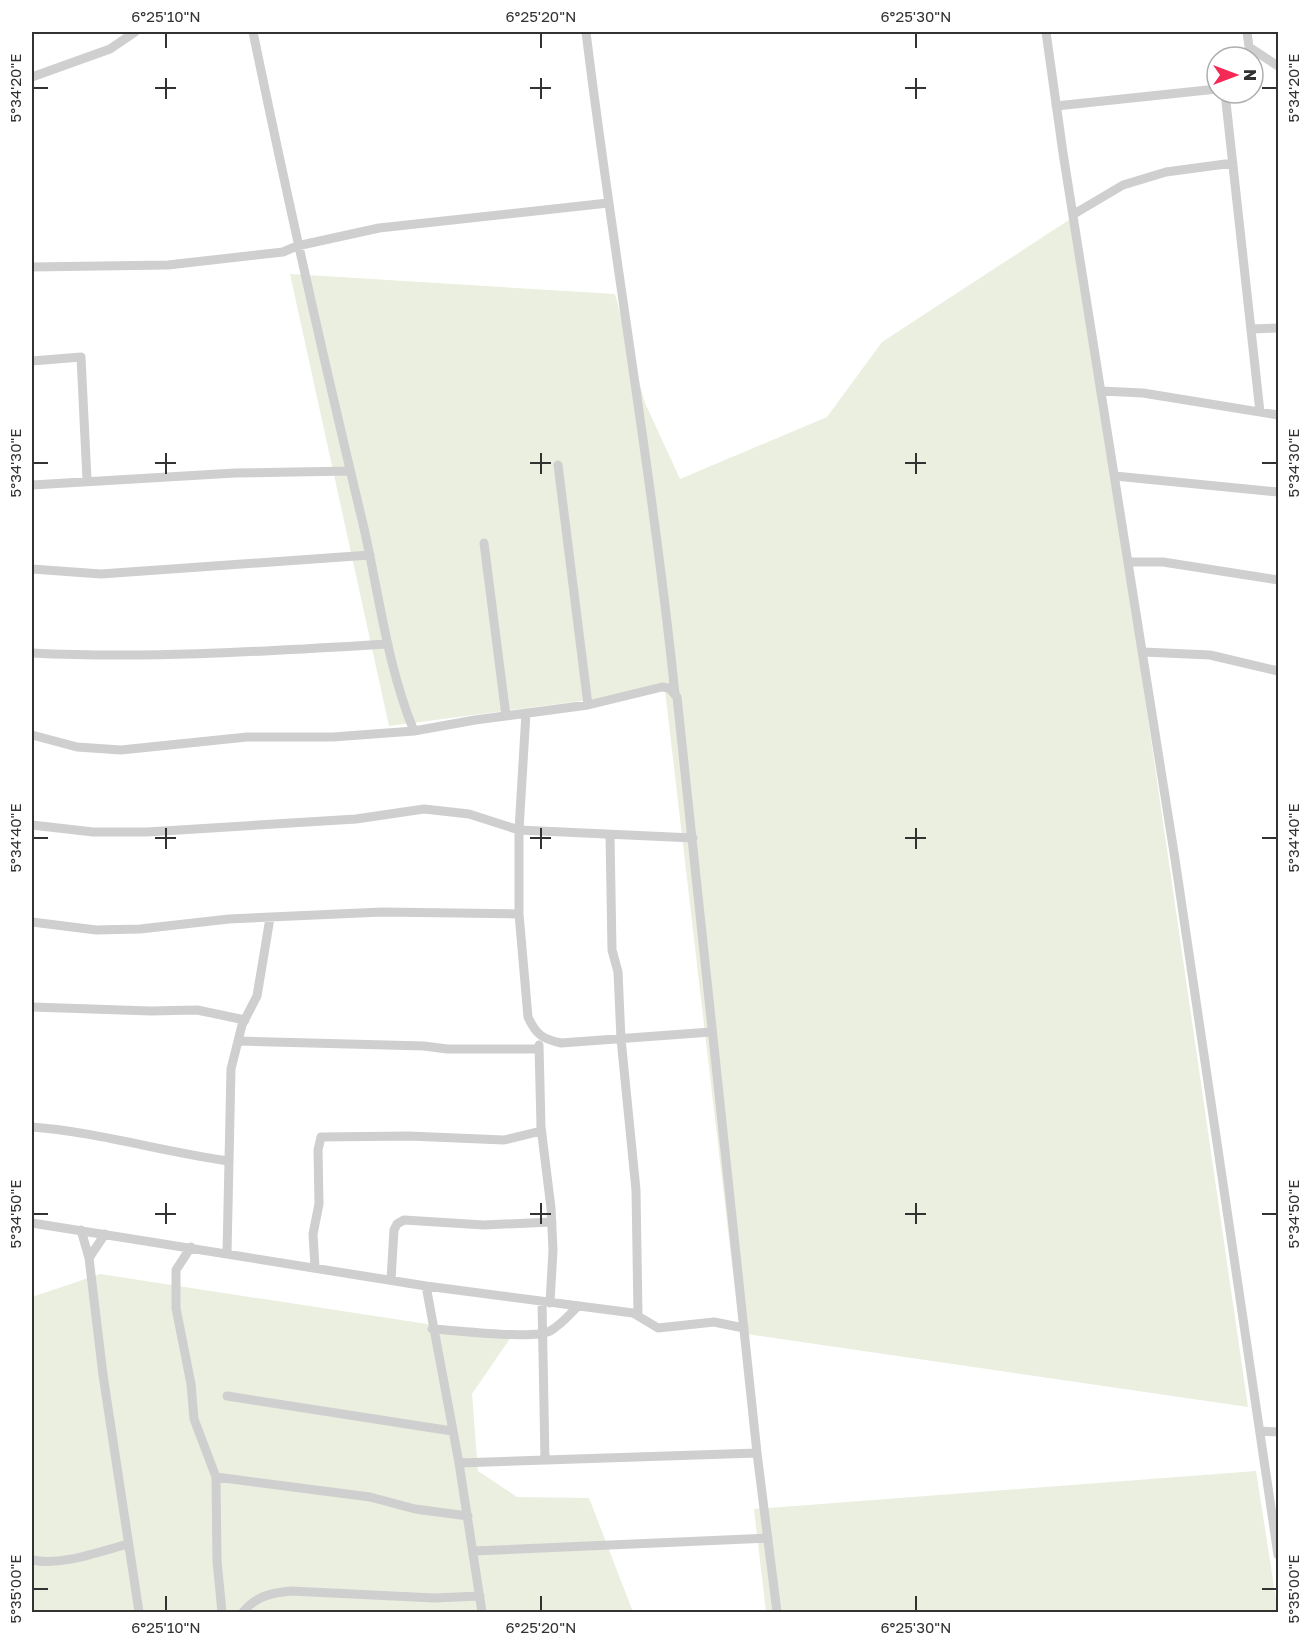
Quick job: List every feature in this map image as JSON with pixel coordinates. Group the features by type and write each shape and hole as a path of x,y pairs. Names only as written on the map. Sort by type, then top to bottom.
{"street":[{"path":"32,77 110,49 135,32"},
{"path":"253,32 297,246 370,555 400,697 414,731"},
{"path":"586,32 608,203 658,543 675,694 679,706 711,1032 757,1453 777,1612"},
{"path":"1046,32 1143,652 1278,1555"},
{"path":"1247,32 1249,47 1278,66"},
{"path":"1056,106 1205,90"},
{"path":"1226,105 1260,412"},
{"path":"1074,214 1123,185 1166,172 1233,163"},
{"path":"32,267 168,265 283,252 297,246 379,228 608,203"},
{"path":"1252,329 1278,328"},
{"path":"32,361 81,357 87,480"},
{"path":"1101,391 1143,393 1278,415"},
{"path":"558,465 588,705"},
{"path":"32,485 68,484 87,480 350,471"},
{"path":"1115,476 1278,492"},
{"path":"484,543 506,716"},
{"path":"32,569 101,574 370,555"},
{"path":"1129,562 1163,562 1278,580"},
{"path":"32,653 119,657 187,656 388,644"},
{"path":"1143,652 1210,655 1278,672"},
{"path":"32,735 77,747 121,750 247,737 333,738 414,731 588,705 662,687 669,688 675,694"},
{"path":"526,713 519,830 519,914 528,1017 540,1036 541,1131 552,1222 553,1250 542,1334 545,1460"},
{"path":"32,825 93,832 147,832 356,819 424,810 469,814 519,830 693,838"},
{"path":"610,835 612,950 618,972 621,1040 636,1190 638,1314"},
{"path":"32,922 96,930 382,912 519,914"},
{"path":"227,1253 231,1069 245,1020 257,996 270,918"},
{"path":"32,1006 127,1011 197,1010 245,1020"},
{"path":"540,1036 561,1043 711,1032"},
{"path":"238,1041 424,1046 447,1049 539,1049"},
{"path":"32,1127 67,1130 229,1161"},
{"path":"315,1268 313,1234 319,1204 318,1150 321,1137 397,1136 504,1140 541,1131"},
{"path":"391,1280 394,1230 397,1224 404,1220 484,1225 552,1222"},
{"path":"32,1223 426,1286 638,1314 658,1328 714,1322 744,1328"},
{"path":"81,1230 89,1258 139,1612"},
{"path":"89,1258 105,1234"},
{"path":"191,1247 176,1270 176,1308 191,1384 194,1419 216,1477 217,1561 222,1612"},
{"path":"426,1286 432,1329 459,1463 482,1612"},
{"path":"432,1329 516,1335 542,1334 560,1323 578,1306"},
{"path":"226,1396 452,1431"},
{"path":"1260,1431 1278,1432"},
{"path":"459,1463 757,1453"},
{"path":"216,1477 370,1497 415,1509 468,1516"},
{"path":"474,1551 768,1538"},
{"path":"32,1560 65,1559 128,1544"},
{"path":"243,1612 255,1600 270,1593 291,1591 434,1598 480,1596"}],"shaded area":[{"path":"1075,216 1248,1407 740,1333 665,690 389,726 290,274 615,294 645,403 680,479 827,417 882,342"},
{"path":"100,1274 511,1337 472,1394 478,1471 517,1497 589,1498 633,1612 32,1612 32,1297"},
{"path":"1256,1471 1278,1612 766,1612 754,1509"}]}
